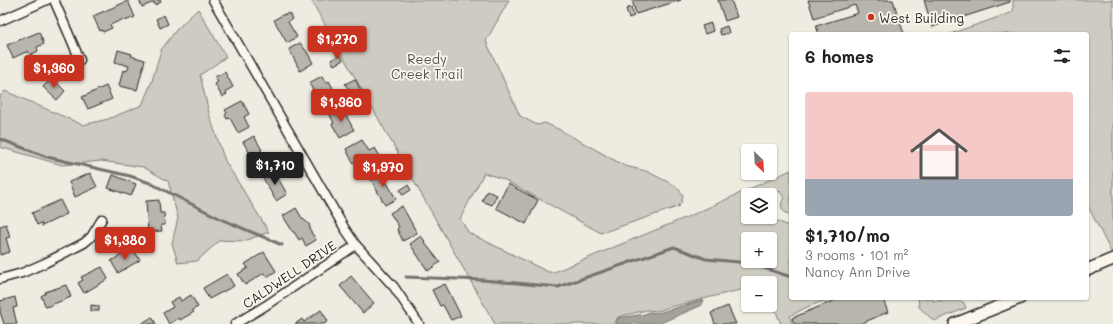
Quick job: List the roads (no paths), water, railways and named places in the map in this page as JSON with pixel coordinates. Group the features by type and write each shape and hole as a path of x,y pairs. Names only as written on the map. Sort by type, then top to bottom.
{"street":[{"path":"0,21 47,0"},
{"path":"54,0 80,60"},
{"path":"213,0 337,215 356,245 394,287 419,324"},
{"path":"0,279 22,273 84,243 91,237 102,219"},
{"name":"CALDWELL DRIVE","path":"235,324 265,306 356,245"},
{"path":"1089,269 1113,259"},
{"path":"955,324 1015,300"}],"waterway":[{"path":"0,139 47,157 130,176 150,183 221,219 282,245"},
{"path":"406,277 483,280 558,287 674,247 706,259 749,263 789,276"}],"place":[{"name":"West Building","path":"871,17"}],"park label":[{"name":"Reedy Creek Trail","path":"427,66"}]}
